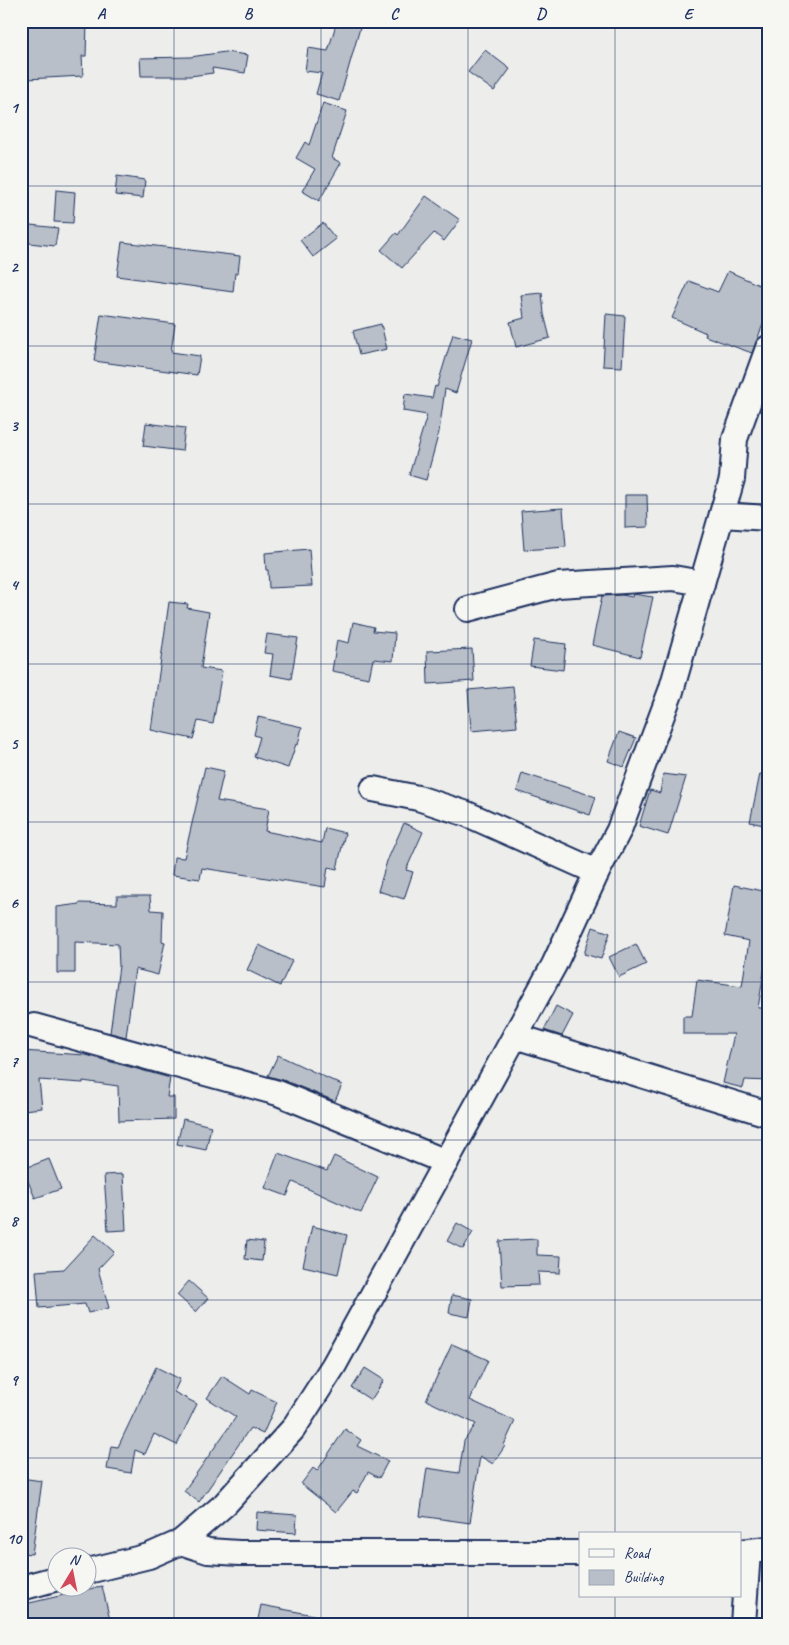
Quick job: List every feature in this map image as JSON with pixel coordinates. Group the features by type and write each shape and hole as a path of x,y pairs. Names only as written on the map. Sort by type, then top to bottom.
{"street":[{"path":"98,1569 149,1556 181,1542 225,1504 294,1429 334,1365 446,1162 554,965 597,872 619,830 671,691 732,479 735,439 768,348"},
{"path":"722,515 768,518"},
{"path":"468,609 558,585 673,578 702,583"},
{"path":"373,789 418,798 467,814 597,872"},
{"path":"34,1026 278,1093 446,1162"},
{"path":"515,1036 768,1114"},
{"path":"181,1542 208,1551 239,1553 579,1552"},
{"path":"743,1624 752,1551"},
{"path":"21,1588 48,1581"}],"building":[{"path":"27,21 87,23 86,56 82,56 83,76 27,79 25,48"},
{"path":"337,21 362,21 339,101 316,94 322,73 305,71 308,48 328,51"},
{"path":"485,50 510,69 494,91 468,72"},
{"path":"225,52 248,55 245,73 212,68 213,73 190,76 141,76 140,58 190,57"},
{"path":"323,103 347,111 332,158 341,163 319,201 302,191 315,169 296,158 305,142 309,145"},
{"path":"117,176 145,180 143,198 115,195"},
{"path":"56,190 75,192 73,223 54,222"},
{"path":"426,196 460,220 444,241 434,233 402,268 381,250 396,233 398,235"},
{"path":"323,223 336,239 313,257 300,240"},
{"path":"21,224 58,228 55,246 21,242"},
{"path":"122,242 240,256 238,273 235,273 233,292 117,276"},
{"path":"728,271 768,289 768,311 752,353 705,336 706,333 672,318 689,281 718,292"},
{"path":"542,293 544,314 550,338 516,347 510,322 524,318 521,295"},
{"path":"101,314 175,324 171,352 200,356 197,375 94,361"},
{"path":"606,314 625,316 622,367 603,366"},
{"path":"381,324 387,349 359,355 353,331"},
{"path":"453,334 472,339 456,393 445,389 439,432 426,480 409,475 427,415 403,411 405,394 432,398"},
{"path":"146,423 185,428 182,451 143,446"},
{"path":"625,495 647,495 648,527 625,528"},
{"path":"563,508 566,547 524,550 521,511"},
{"path":"309,549 312,586 269,588 265,553"},
{"path":"633,594 653,597 640,657 592,645 602,596 622,595 632,597"},
{"path":"169,602 188,604 187,608 209,612 201,668 222,671 213,724 198,721 193,739 151,730"},
{"path":"353,622 374,627 373,631 395,633 393,661 373,659 369,678 332,671 337,640 349,643"},
{"path":"267,634 298,638 291,679 270,675 273,654 264,653"},
{"path":"534,640 566,644 563,670 530,666"},
{"path":"472,649 474,681 428,684 427,651"},
{"path":"513,686 517,727 471,731 468,690"},
{"path":"258,717 302,727 298,745 296,744 288,768 254,757 260,737 254,735"},
{"path":"619,732 636,738 624,767 608,761"},
{"path":"205,767 224,771 217,801 269,809 265,831 322,843 325,828 345,833 337,869 328,867 325,887 202,868 200,879 172,875 174,857 184,858"},
{"path":"522,773 596,797 590,815 517,791"},
{"path":"663,774 686,777 668,835 639,826 650,790 660,793"},
{"path":"760,774 768,775 768,826 750,822"},
{"path":"404,823 423,832 406,870 413,872 404,899 378,891 387,861"},
{"path":"734,885 768,892 768,948 758,1008 768,1008 768,1081 745,1080 743,1088 723,1083 734,1034 683,1034 683,1016 692,1016 697,980 742,986 749,941 725,936"},
{"path":"117,896 150,896 151,910 163,911 162,941 165,942 158,975 135,969 126,1037 110,1033 119,966 118,944 75,942 75,973 57,973 57,907 79,903 117,904"},
{"path":"593,927 610,933 601,959 584,954"},
{"path":"636,944 646,964 619,977 609,957"},
{"path":"259,945 292,961 280,986 247,970"},
{"path":"556,1006 573,1015 562,1036 544,1030"},
{"path":"21,1051 86,1055 170,1078 167,1097 174,1097 174,1119 119,1121 118,1086 83,1081 83,1083 39,1080 42,1108 23,1110"},
{"path":"278,1055 342,1085 335,1101 268,1076"},
{"path":"183,1119 211,1126 206,1150 177,1144"},
{"path":"278,1153 327,1171 334,1156 378,1177 361,1213 293,1182 287,1196 265,1188"},
{"path":"49,1159 61,1189 35,1198 23,1169"},
{"path":"123,1174 126,1230 108,1231 104,1175"},
{"path":"457,1223 473,1232 463,1249 447,1241"},
{"path":"312,1226 347,1235 338,1274 303,1266"},
{"path":"95,1235 114,1252 98,1269 109,1308 88,1313 85,1304 39,1308 36,1271 64,1269"},
{"path":"537,1239 537,1255 561,1256 560,1273 538,1272 539,1285 502,1286 499,1241"},
{"path":"247,1240 264,1242 262,1261 245,1259"},
{"path":"189,1281 208,1298 196,1312 177,1295"},
{"path":"452,1295 472,1299 469,1317 449,1313"},
{"path":"452,1344 488,1360 470,1400 515,1421 505,1446 493,1464 480,1456 470,1523 420,1516 427,1468 459,1473 464,1441 476,1424 426,1400"},
{"path":"156,1367 180,1379 174,1392 197,1404 177,1445 154,1434 145,1454 135,1450 131,1473 107,1469 111,1446 118,1447"},
{"path":"365,1368 384,1380 371,1400 352,1388"},
{"path":"222,1376 250,1394 252,1390 277,1402 263,1434 250,1428 199,1502 184,1491 236,1417 207,1398"},
{"path":"345,1429 361,1440 357,1446 388,1461 379,1478 368,1472 357,1493 353,1491 336,1512 301,1484 313,1468 317,1471"},
{"path":"21,1478 42,1481 32,1554 21,1553"},
{"path":"257,1512 297,1515 296,1533 256,1530"},
{"path":"102,1586 110,1620 94,1624 21,1624 21,1605 51,1598 98,1598 98,1587"},
{"path":"261,1605 314,1615 313,1624 257,1624"}]}
